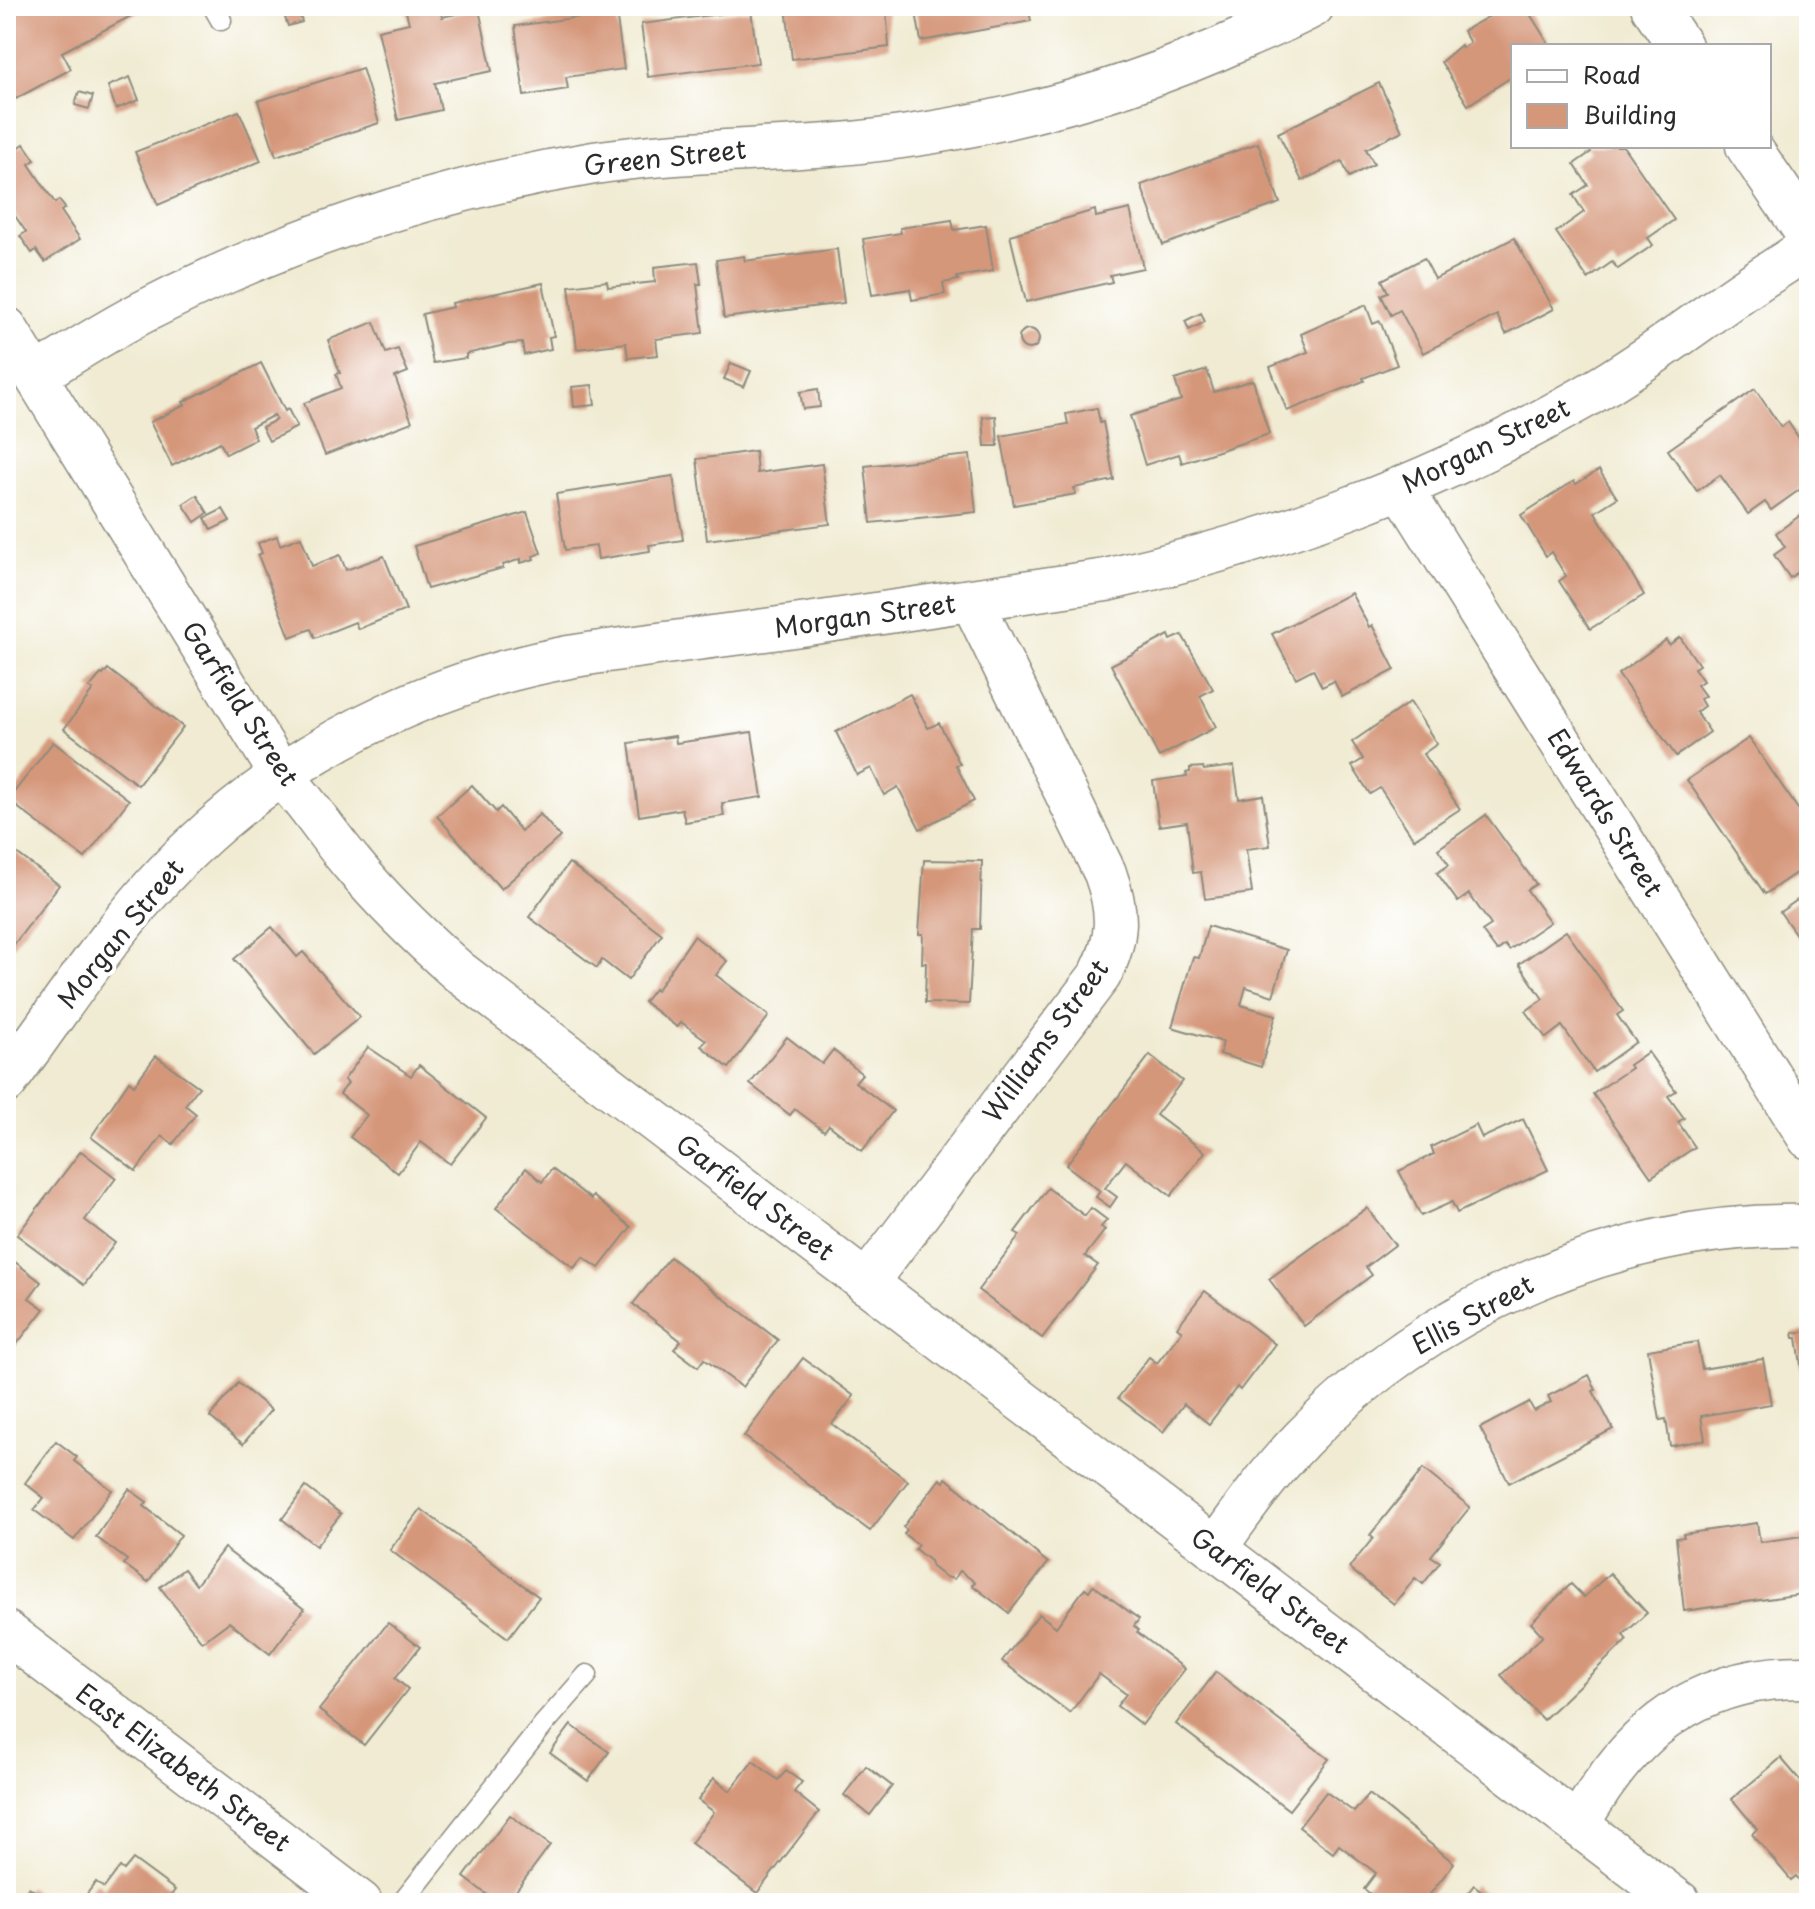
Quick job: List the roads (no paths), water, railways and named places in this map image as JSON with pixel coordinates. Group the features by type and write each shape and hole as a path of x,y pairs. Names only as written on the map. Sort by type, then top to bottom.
{"street":[{"name":"Green Street","path":"36,375 144,311 212,278 281,248 399,207 496,182 595,163 670,154 831,145 943,130 1032,111 1097,94 1204,56 1313,6"},
{"path":"1653,6 1679,44"},
{"path":"1749,148 1809,235"},
{"name":"Morgan Street","path":"6,1082 146,893 201,839 281,775 347,734 416,702 491,676 567,657 1106,580 1185,562 1288,532 1402,489 1488,450 1583,398 1674,341 1763,275 1809,248"},
{"name":"Garfield Street","path":"6,328 281,775 353,866 414,931 458,971 1680,1903"},
{"name":"Edwards Street","path":"1402,489 1809,1138"},
{"name":"Williams Street","path":"866,1283 1100,975 1116,928 1114,900 1105,873 972,601"},
{"name":"Ellis Street","path":"1215,1549 1263,1484 1301,1440 1346,1398 1413,1346 1476,1308 1565,1268 1635,1246 1707,1232 1809,1226"},
{"name":"East Elizabeth Street","path":"6,1632 361,1903"},
{"path":"1578,1825 1599,1788 1624,1755 1671,1714 1733,1687 1760,1680 1809,1677"}],"lane":[{"path":"402,1903 544,1724 587,1675"}]}
